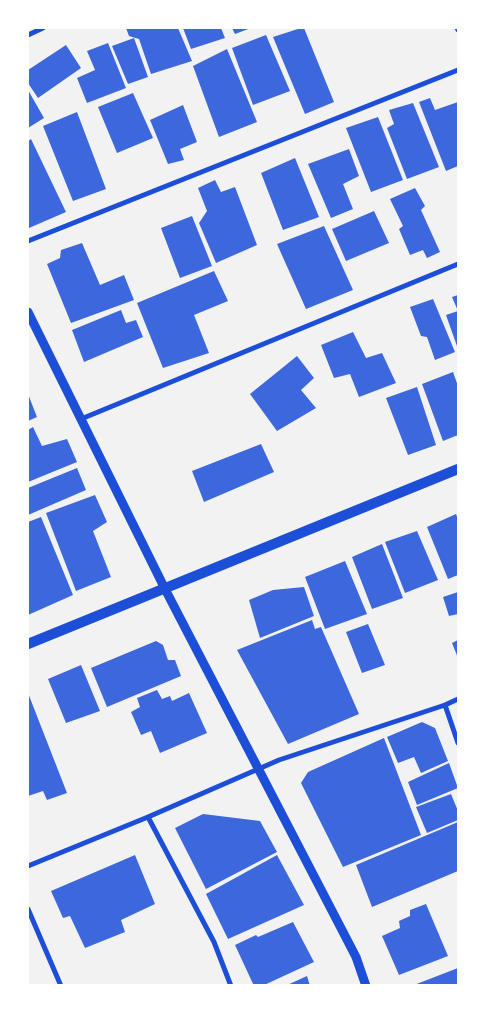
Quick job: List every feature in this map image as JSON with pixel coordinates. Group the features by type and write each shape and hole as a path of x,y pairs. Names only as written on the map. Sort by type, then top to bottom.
{"main road":[{"path":"28,644 458,468"}],"street":[{"path":"28,34 44,28"},
{"path":"28,241 458,70"},
{"path":"81,419 458,264"},
{"path":"28,312 165,589 356,957 366,986"},
{"path":"28,866 148,817 279,760 458,699"},
{"path":"445,705 458,743"},
{"path":"148,817 214,942 231,986"},
{"path":"28,909 61,986"}],"building":[{"path":"126,28 178,28 192,61 151,74 139,39 129,36"},
{"path":"183,28 221,28 225,38 191,49"},
{"path":"232,28 251,28 235,34"},
{"path":"304,28 334,102 305,114 273,37"},
{"path":"266,35 290,91 253,105 232,48"},
{"path":"134,38 148,77 128,84 112,46"},
{"path":"108,43 126,88 87,103 77,78 95,70 87,51"},
{"path":"66,45 81,68 38,98 28,83 28,70"},
{"path":"227,49 257,122 219,137 193,66"},
{"path":"28,90 44,118 28,128"},
{"path":"133,93 153,138 117,153 98,107"},
{"path":"430,98 435,110 458,102 458,166 446,171 419,102"},
{"path":"413,103 439,167 407,179 387,128 394,124 389,110"},
{"path":"183,105 197,142 180,149 184,160 168,164 150,120"},
{"path":"77,112 106,189 73,201 43,126"},
{"path":"378,117 403,180 371,192 346,128"},
{"path":"31,139 66,212 29,228 28,141"},
{"path":"349,149 359,176 343,184 353,209 331,218 308,164"},
{"path":"295,158 319,217 283,230 261,173"},
{"path":"215,180 221,192 235,187 257,245 216,263 199,223 207,211 198,188"},
{"path":"415,188 425,206 421,210 440,252 427,258 423,250 410,255 399,229 403,226 390,199"},
{"path":"374,211 389,243 346,261 332,229"},
{"path":"192,216 212,266 180,278 161,228"},
{"path":"324,226 353,290 306,309 277,244"},
{"path":"82,243 100,285 124,275 134,300 71,323 47,264 60,258 61,250"},
{"path":"214,271 228,301 194,315 209,353 163,368 137,303"},
{"path":"458,295 458,311 452,297"},
{"path":"433,299 455,352 435,360 427,337 421,336 410,307"},
{"path":"121,310 126,323 136,320 143,337 84,362 72,330"},
{"path":"458,311 458,349 446,315"},
{"path":"353,332 366,358 382,353 396,383 359,397 350,374 334,378 321,345"},
{"path":"297,356 314,378 301,390 316,408 277,431 250,394"},
{"path":"453,372 458,386 458,435 443,441 422,384"},
{"path":"417,387 436,445 408,455 386,398"},
{"path":"28,394 37,417 28,421"},
{"path":"33,427 42,446 67,439 77,462 28,482 28,430"},
{"path":"261,444 274,472 204,502 192,471"},
{"path":"77,468 86,490 28,515 28,488"},
{"path":"95,495 107,522 93,531 111,577 76,591 46,513"},
{"path":"456,514 458,519 458,575 448,579 427,527"},
{"path":"41,517 73,595 28,615 28,522"},
{"path":"417,531 438,580 405,593 385,542"},
{"path":"382,544 403,598 372,609 352,557"},
{"path":"345,561 367,614 325,629 305,577"},
{"path":"304,587 314,616 260,638 249,600 273,590"},
{"path":"458,592 458,614 449,616 443,597"},
{"path":"312,620 315,629 321,627 359,714 288,744 237,650"},
{"path":"368,624 385,665 362,673 346,632"},
{"path":"458,640 458,658 452,643"},
{"path":"156,641 163,645 168,660 175,660 181,676 107,707 91,668"},
{"path":"81,665 100,711 66,723 48,679"},
{"path":"157,690 162,699 170,696 172,701 189,693 207,733 160,753 151,731 141,735 131,712 140,707 137,698"},
{"path":"28,693 67,793 47,800 43,791 28,796"},
{"path":"422,722 435,728 448,761 421,773 414,757 398,763 387,737"},
{"path":"384,738 421,835 343,867 301,783 308,772"},
{"path":"449,763 458,788 417,805 408,782"},
{"path":"451,794 458,811 458,820 427,833 416,807"},
{"path":"203,814 260,821 277,852 206,889 175,828"},
{"path":"458,822 458,871 372,907 356,865"},
{"path":"135,855 155,904 121,920 125,932 85,948 70,916 63,918 51,891"},
{"path":"277,855 304,905 228,939 206,894"},
{"path":"426,904 448,956 399,975 382,936 400,928 399,921 410,916 410,910"},
{"path":"293,922 314,962 262,986 254,986 235,945 256,935 258,937"},
{"path":"458,968 458,986 414,986 414,985"},
{"path":"307,976 310,986 285,986"}]}
